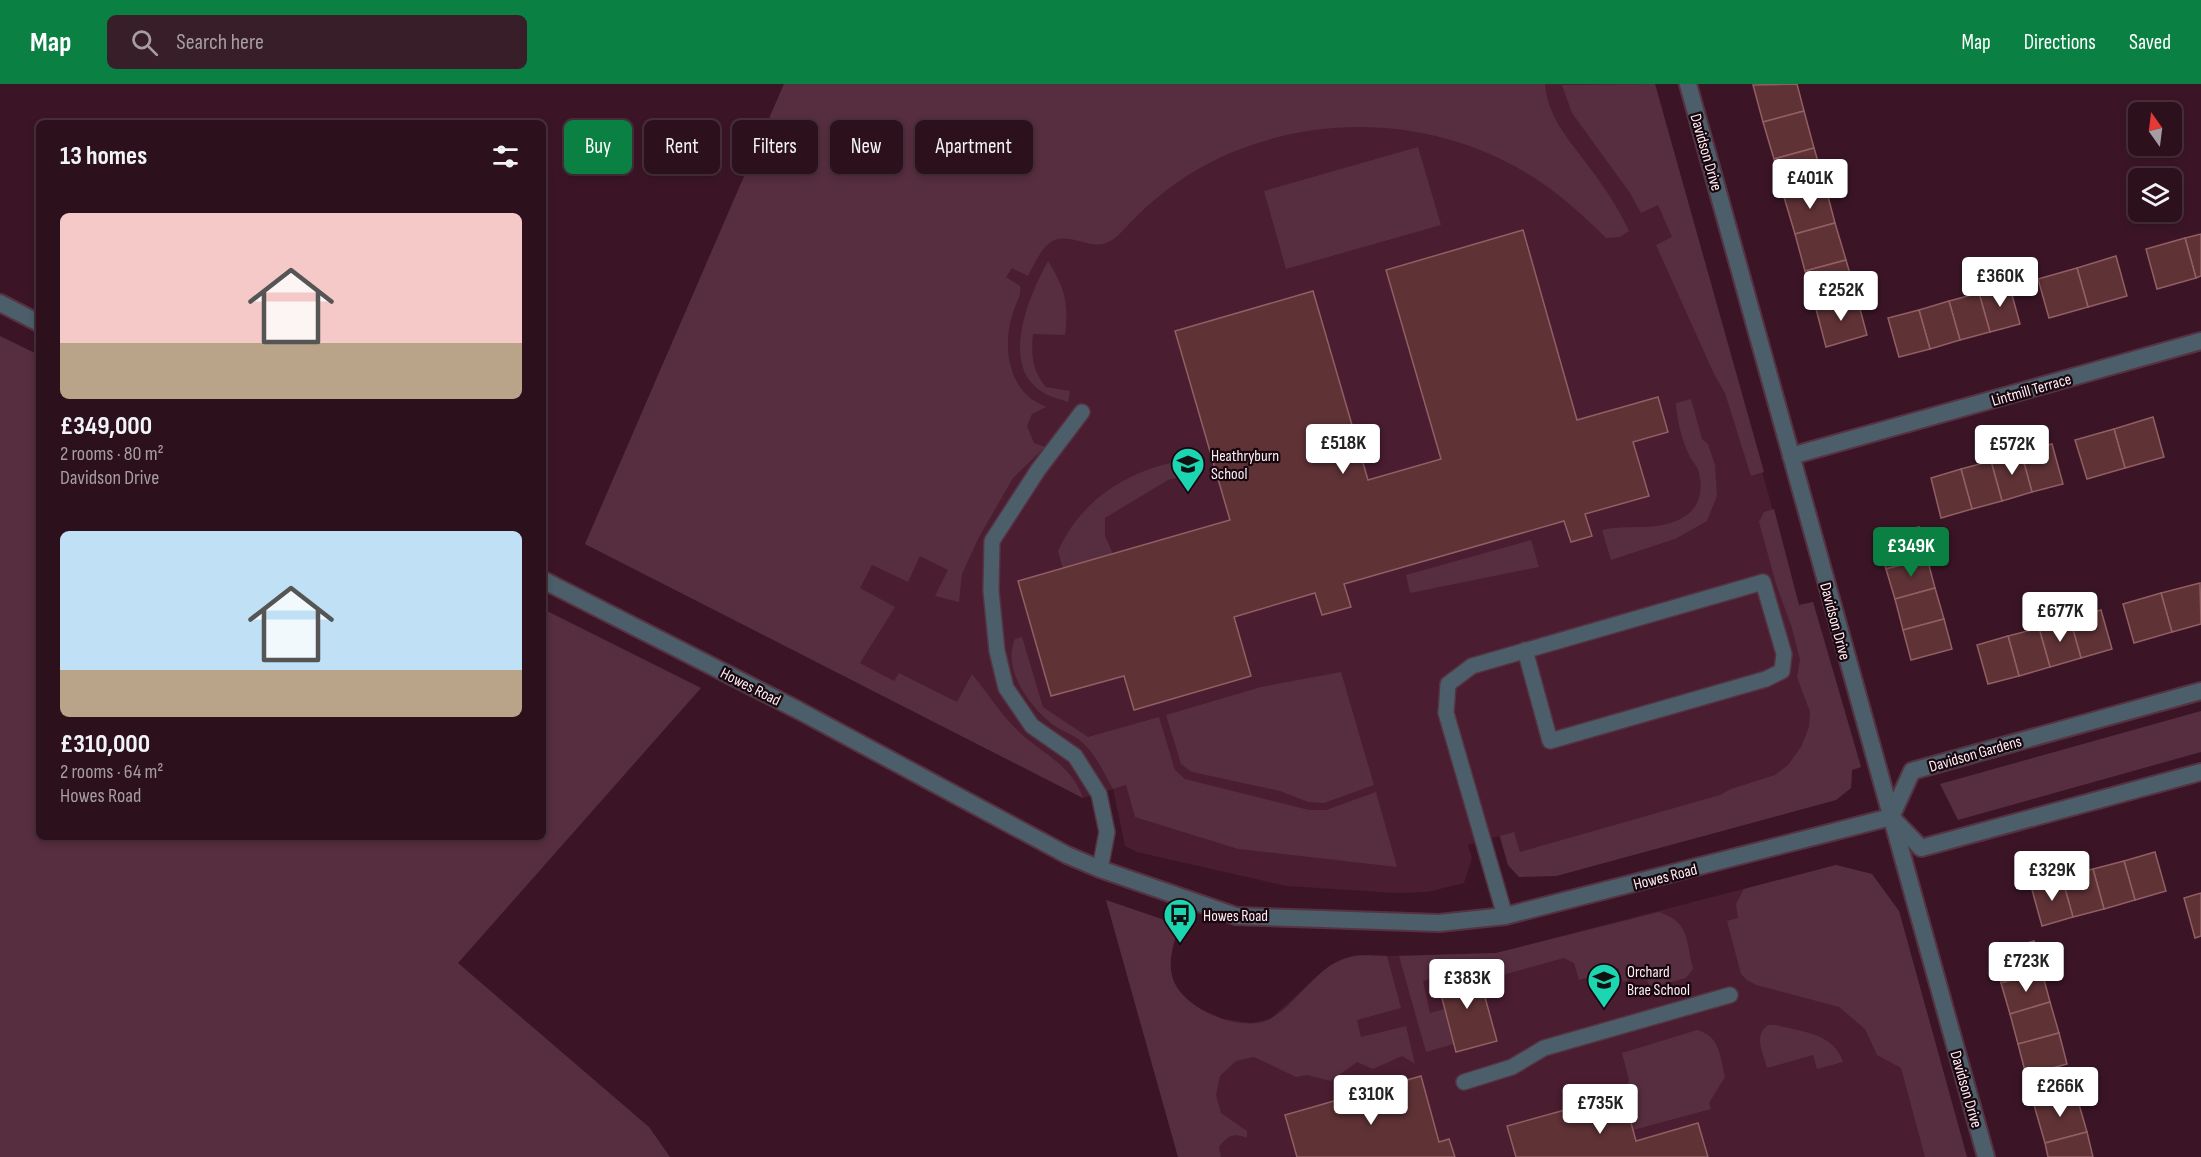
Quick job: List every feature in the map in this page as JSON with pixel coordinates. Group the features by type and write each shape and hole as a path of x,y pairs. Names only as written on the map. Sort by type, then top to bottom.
{"street":[{"name":"Davidson Drive","path":"1688,84 1986,1157"},
{"path":"0,303 36,321"},
{"name":"Lintmill Terrace","path":"1791,456 2201,341"},
{"name":"Howes Road","path":"546,582 798,710 1068,855 1236,916 1422,923 1505,916 1891,817"},
{"name":"Davidson Gardens","path":"1891,817 1912,771 2201,690"},
{"path":"1891,817 1921,848 2201,772"}],"lane":[{"path":"1082,412 1038,470 992,541 991,591 997,651 1006,688 1032,726 1075,756 1099,794 1107,832 1100,868"},
{"path":"1505,916 1446,713 1448,684 1472,666 1525,650 1763,582 1784,654 1782,671 1766,679 1550,741 1525,650"},
{"path":"1464,1082 1512,1067 1544,1048 1730,995"}],"shaded area":[{"name":"Heathryburn School","path":"784,84 1655,84 1799,605 1813,602 1861,767 1852,770 1851,788 1836,800 1556,876 1519,877 1508,865 1499,836 1468,845 1472,858 1464,883 1427,892 1397,893 1286,886 1137,852 1125,846 1113,789 1083,798 585,544 745,174 818,174 818,120 768,120"},
{"path":"784,84 1545,84 1547,97 1556,120 1608,193 1629,231 1620,237 1606,238 1555,192 1495,157 1453,141 1408,131 1362,127 1317,130 1272,139 1229,154 1188,175 1160,195 1112,240 1091,244 1069,239 1055,240 1042,251 1028,276 1012,268 1006,277 1020,286 1020,290 1008,334 1009,356 1014,377 1019,386 1030,398 1046,407 1032,414 1027,426 1034,443 1045,447 1013,478 978,539 962,574 959,602 935,596 948,570 920,556 908,582 872,565 860,588 895,607 860,663 894,681 899,673 957,702 972,674 1016,729 1063,767 1071,776 1083,798 585,544 745,174 818,174 818,120 768,120"},
{"path":"1655,84 1764,472 1751,476 1725,393 1714,374 1656,245 1672,237 1658,205 1641,213 1630,193 1572,113 1562,85"},
{"path":"1418,147 1441,225 1286,269 1264,191"},
{"path":"1048,261 1064,296 1065,335 1033,334 1032,349 1035,369 1046,387 1070,391 1068,402 1051,397 1031,383 1023,368 1020,350 1026,312"},
{"path":"0,336 36,354 36,840 546,840 546,610 701,688 458,963 649,1127 670,1157 0,1157"},
{"path":"1691,399 1702,439 1708,444 1715,465 1717,496 1707,521 1675,539 1611,560 1602,530 1672,523 1688,514 1698,501 1701,484 1699,473 1682,438 1676,403"},
{"path":"1187,460 1183,476 1168,480 1105,518 1105,536 1113,554 1063,569 1058,551 1068,532 1095,501 1128,478 1166,464"},
{"path":"1774,509 1799,605 1813,602 1861,767 1852,770 1851,788 1836,800 1556,876 1519,877 1508,865 1500,836 1514,832 1520,852 1720,795 1731,789 1775,775 1788,765 1801,747 1809,727 1810,712 1797,677 1800,660 1792,628 1776,584 1759,522 1764,512"},
{"path":"1531,540 1539,567 1410,593 1406,575"},
{"path":"1022,637 1043,707 1088,737 1159,717 1175,770 1185,779 1309,810 1326,810 1376,792 1397,867 1238,849 1135,817 1126,785 1113,789 1100,764 1088,748 1080,740 1046,719 1028,699 1015,675 1012,663 1015,639"},
{"path":"1341,672 1374,785 1324,803 1308,802 1280,791 1192,772 1181,764 1166,715 1261,687"},
{"path":"2201,711 2201,752 1958,820 1940,784"},
{"name":"Orchard Brae School","path":"1836,865 1872,874 1899,911 1967,1157 1178,1157 1106,900 1179,925 1170,960 1172,978 1180,994 1192,1005 1224,1019 1252,1023 1270,1019 1329,966 1350,957 1496,953"},
{"path":"1836,865 1872,874 1899,911 1967,1157 1925,1157 1901,1068 1877,1055 1865,1029 1839,1007 1756,985 1741,974 1727,921 1738,918 1736,904 1744,889"},
{"path":"1106,900 1179,925 1171,958 1173,979 1188,1000 1200,1009 1229,1021 1258,1023 1270,1019 1290,1004 1317,976 1338,961 1359,956 1387,956 1401,1008 1357,1020 1361,1037 1406,1026 1415,1064 1402,1056 1373,1069 1357,1062 1331,1081 1307,1075 1296,1077 1254,1057 1236,1061 1220,1076 1216,1095 1221,1113 1247,1131 1247,1138 1235,1135 1225,1140 1219,1147 1221,1157 1178,1157"},
{"path":"1659,912 1676,921 1685,934 1693,969 1686,978 1650,988 1645,975 1623,982 1618,968 1579,980 1574,963 1564,958 1481,981 1477,968 1423,981 1430,1013 1444,1009 1454,1044 1426,1052 1399,956 1496,953"},
{"path":"1768,1025 1806,1032 1825,1039 1839,1052 1843,1062 1817,1069 1813,1055 1767,1068 1760,1039 1763,1029"},
{"path":"1697,1030 1705,1033 1715,1042 1725,1077 1709,1103 1711,1109 1633,1130 1623,1094 1629,1080 1622,1053"}],"building":[{"path":"1797,84 1804,111 1763,122 1753,85"},
{"path":"1804,111 1814,148 1774,159 1763,122"},
{"path":"1814,148 1825,185 1784,197 1774,159"},
{"path":"1825,185 1835,223 1795,234 1784,197"},
{"path":"1835,223 1846,260 1805,271 1795,234"},
{"path":"1523,230 1577,420 1658,397 1668,432 1633,442 1649,496 1585,514 1592,536 1571,542 1564,521 1344,584 1351,607 1322,615 1315,593 1234,617 1251,676 1134,710 1124,676 1051,696 1018,581 1230,520 1175,331 1313,291 1368,480 1441,459 1386,270"},
{"path":"2201,234 2201,276 2196,278 2185,238"},
{"path":"2185,238 2196,278 2157,289 2146,249"},
{"path":"2116,256 2127,296 2088,307 2077,268"},
{"path":"1846,260 1857,298 1816,309 1805,271"},
{"path":"2077,268 2088,307 2049,318 2038,279"},
{"path":"2009,284 2020,324 1990,332 1979,293"},
{"path":"1979,293 1990,332 1960,340 1949,301"},
{"path":"1857,298 1867,335 1826,347 1816,309"},
{"path":"1949,301 1960,340 1930,349 1919,310"},
{"path":"1919,310 1930,349 1899,357 1888,318"},
{"path":"2153,417 2164,457 2125,468 2114,429"},
{"path":"2114,429 2125,468 2087,479 2075,440"},
{"path":"2052,444 2063,484 2032,492 2021,452"},
{"path":"2021,452 2032,492 2002,501 1991,461"},
{"path":"1991,461 2002,501 1972,509 1961,469"},
{"path":"1961,469 1972,509 1941,518 1931,478"},
{"path":"1919,527 1927,558 1886,569 1878,538"},
{"path":"1927,558 1935,588 1895,599 1886,569"},
{"path":"2200,583 2201,624 2172,632 2161,593"},
{"path":"1935,588 1944,619 1903,630 1895,599"},
{"path":"2161,593 2172,632 2134,643 2123,604"},
{"path":"2101,610 2112,649 2081,658 2070,619"},
{"path":"1944,619 1952,649 1911,660 1903,630"},
{"path":"2070,619 2081,658 2050,667 2039,628"},
{"path":"2039,628 2050,667 2019,676 2008,636"},
{"path":"2008,636 2019,676 1988,684 1977,645"},
{"path":"2155,852 2166,891 2135,900 2124,861"},
{"path":"2124,861 2135,900 2104,909 2093,869"},
{"path":"2093,869 2104,909 2073,917 2062,878"},
{"path":"2062,878 2073,917 2042,926 2031,886"},
{"path":"2201,893 2201,936 2195,938 2184,898"},
{"path":"2034,941 2042,972 2001,983 1993,953"},
{"path":"1477,968 1497,1041 1456,1052 1437,979"},
{"path":"2042,972 2050,1002 2010,1014 2001,983"},
{"path":"2050,1002 2059,1033 2018,1044 2010,1014"},
{"path":"2059,1033 2067,1064 2026,1075 2018,1044"},
{"path":"1421,1076 1439,1142 1449,1139 1455,1157 1297,1157 1285,1115"},
{"path":"1623,1094 1636,1141 1698,1123 1708,1157 1516,1157 1507,1126"},
{"path":"2076,1094 2087,1132 2045,1143 2034,1105"},
{"path":"2087,1132 2093,1157 2048,1157 2045,1143"}],"place":[{"name":"Heathryburn School","path":"1188,493"},
{"name":"Howes Road","path":"1180,944"},
{"name":"Orchard Brae School","path":"1604,1009"}]}
